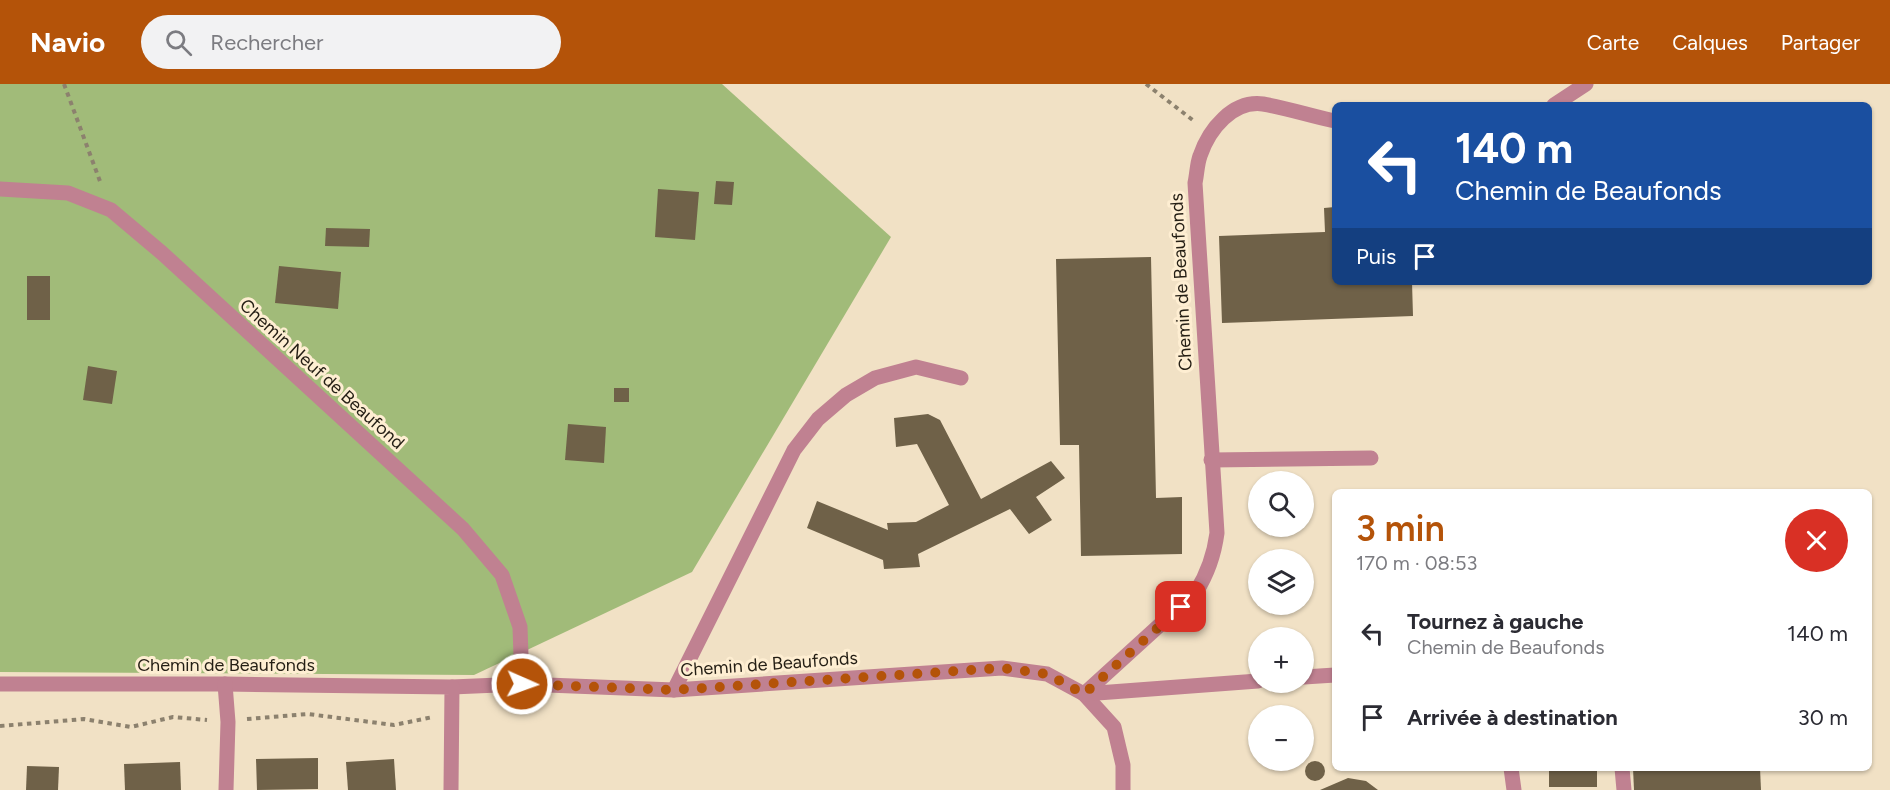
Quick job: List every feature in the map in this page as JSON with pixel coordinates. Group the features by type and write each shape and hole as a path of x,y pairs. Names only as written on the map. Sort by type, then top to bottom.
{"street":[{"path":"1559,102 1586,84"},
{"name":"Chemin de Beaufonds","path":"1084,694 1196,592 1207,574 1214,555 1217,533 1195,183 1200,155 1212,134 1228,114 1244,106 1261,104 1332,121"},
{"name":"Chemin Neuf de Beaufond","path":"0,189 68,193 111,210 162,253 463,529 502,575 520,627 522,684"},
{"path":"674,690 794,450 818,419 846,395 875,378 916,367 961,378"},
{"path":"1211,460 1371,458"},
{"name":"Chemin de Beaufonds","path":"0,684 452,687 522,684 674,690 1002,668 1047,674 1084,694 1114,727 1123,765 1123,790"},
{"path":"1314,676 1332,675"},
{"path":"1084,694 1248,682"},
{"path":"225,684 228,722 226,790"},
{"path":"451,790 452,687"},
{"path":"1511,771 1514,790"},
{"path":"1622,771 1624,790"}],"path":[{"path":"64,84 111,210"},
{"path":"1146,84 1212,134"}],"green space":[{"path":"0,84 722,84 891,237 692,572 474,675 0,672"}],"building":[{"path":"716,181 734,182 732,205 714,204"},
{"path":"658,189 699,192 695,240 655,237"},
{"path":"1332,207 1332,285 1412,285 1413,316 1222,323 1219,236 1325,232 1324,208"},
{"path":"326,228 370,229 369,247 325,246"},
{"path":"1151,257 1156,498 1182,497 1182,554 1081,556 1079,445 1060,445 1056,259"},
{"path":"279,266 341,272 338,309 275,303"},
{"path":"27,276 50,276 50,320 27,320"},
{"path":"88,366 117,371 112,404 83,400"},
{"path":"614,388 629,388 629,402 614,402"},
{"path":"928,414 940,420 981,499 1051,461 1065,478 1036,497 1052,520 1029,534 1010,509 918,554 920,567 884,569 883,560 807,528 817,501 888,530 887,523 916,522 949,505 917,444 896,447 894,418"},
{"path":"568,424 606,427 604,463 565,460"},
{"path":"318,758 318,789 257,790 256,759"},
{"path":"394,759 396,790 348,790 346,762"},
{"path":"1314,761 1319,762 1324,767 1324,775 1319,780 1311,780 1306,775 1305,771 1314,771"},
{"path":"180,762 181,790 125,790 124,764"},
{"path":"27,766 59,767 58,790 26,790"},
{"path":"1549,771 1597,771 1597,787 1549,787"},
{"path":"1633,771 1760,771 1761,790 1634,790"},
{"path":"1348,778 1366,781 1378,790 1320,790"}],"route":[{"path":"522,684 674,690 1002,668 1047,674 1084,694 1181,607"}]}
